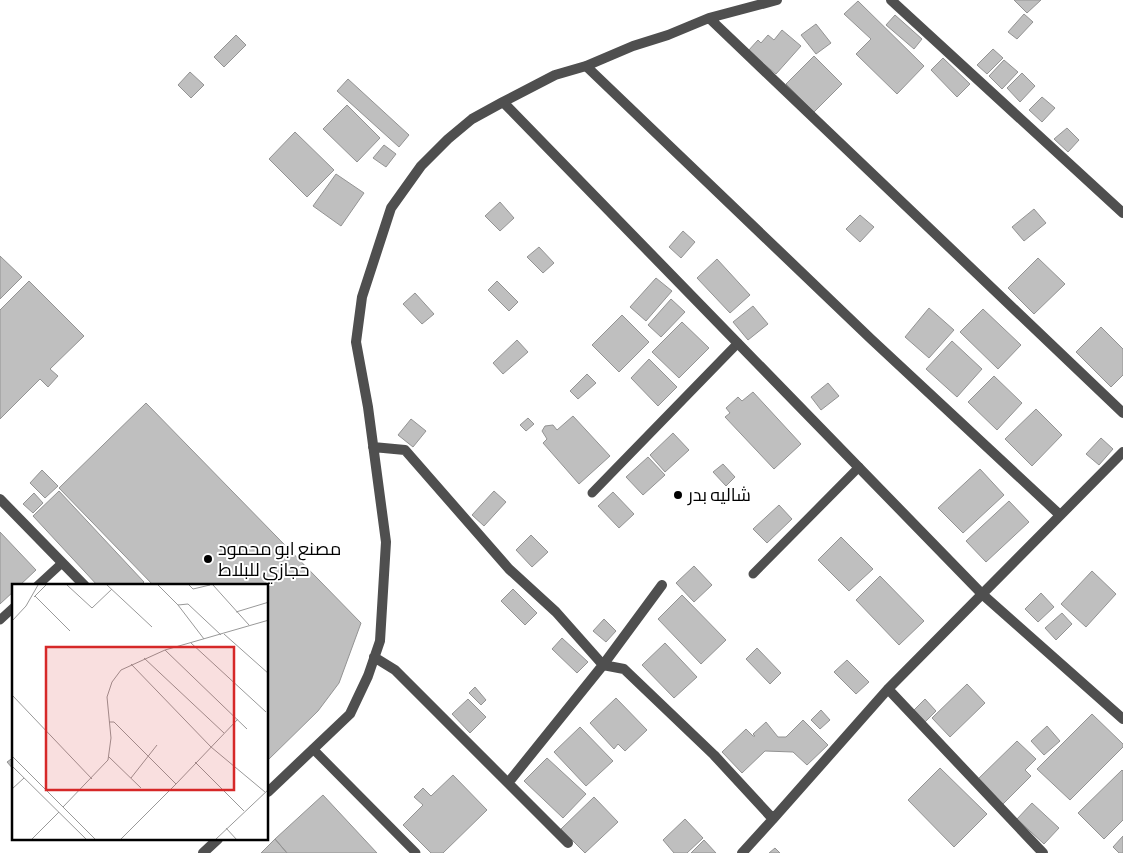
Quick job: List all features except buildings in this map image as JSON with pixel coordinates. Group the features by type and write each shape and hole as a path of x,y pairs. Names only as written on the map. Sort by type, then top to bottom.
{"street":[{"path":"269,788 350,714 368,676 380,641 386,542 356,342 362,297 392,208 421,166 448,139 472,119 503,102 555,75 586,66 633,46 668,35 709,18 777,0"},
{"path":"891,0 1123,214"},
{"path":"709,18 1123,413"},
{"path":"586,66 871,339 1060,516"},
{"path":"503,102 982,594 1123,719"},
{"path":"373,447 404,450 509,569 556,612 603,665 624,669 714,755 773,819"},
{"path":"742,853 888,689 1123,452"},
{"path":"0,499 83,584"},
{"path":"508,784 603,665 662,585"},
{"path":"374,657 395,670 568,843"},
{"path":"888,689 1043,853"},
{"path":"203,853 217,840"}],"lane":[{"path":"592,493 738,343"},
{"path":"753,574 859,467"},
{"path":"39,584 62,563"},
{"path":"0,620 12,609"},
{"path":"313,749 416,853"}],"place":[{"name":"شاليه بدر","path":"678,495"},
{"name":"مصنع ابو محمود حجازي للبلاط","path":"208,559"}]}
